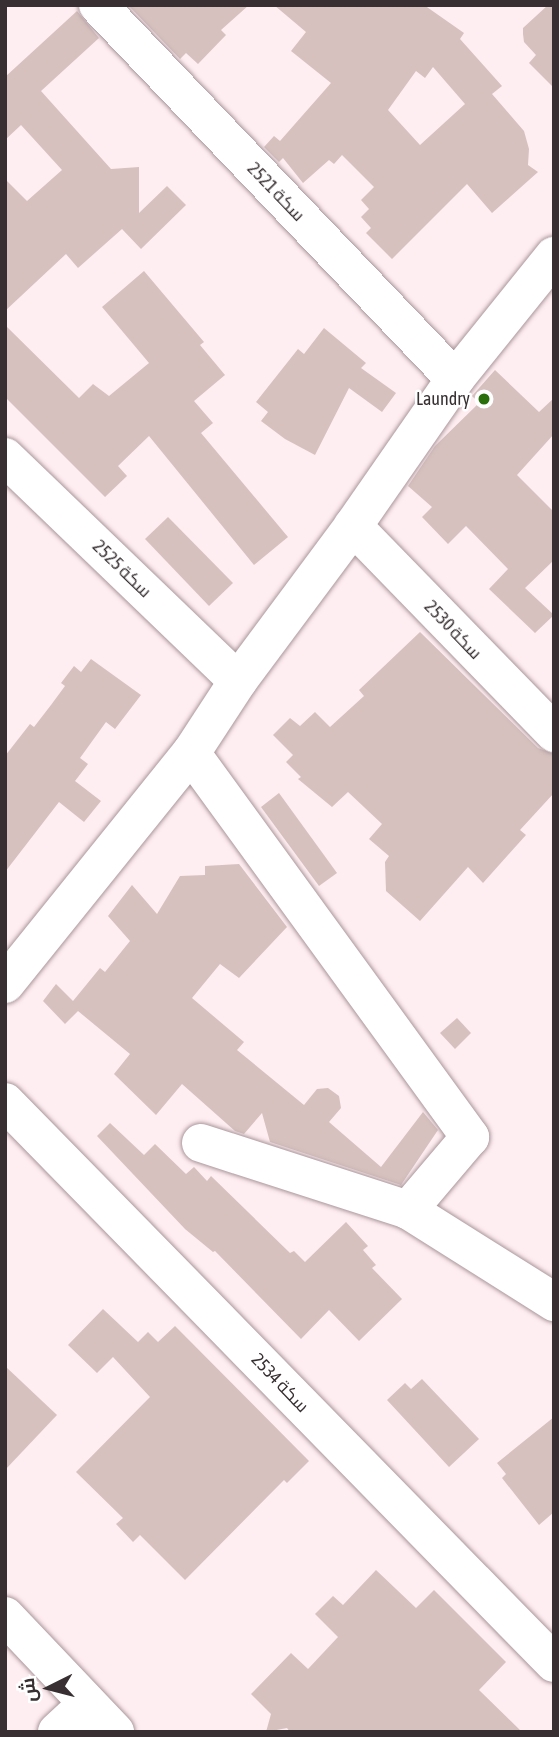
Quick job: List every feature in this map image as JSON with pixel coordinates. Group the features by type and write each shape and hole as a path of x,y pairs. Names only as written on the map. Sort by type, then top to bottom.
{"street":[{"name":"سكة 2521","path":"98,5 455,379"},
{"path":"5,984 191,753 238,681 353,526 455,379 554,256"},
{"name":"سكة 2525","path":"5,457 238,681"},
{"name":"سكة 2530","path":"353,526 554,733"},
{"path":"191,753 470,1137 408,1210"},
{"name":"سكة 2534","path":"5,1102 554,1663"},
{"path":"201,1143 408,1210 554,1302"},
{"path":"5,1616 115,1732"},
{"path":"57,1732 87,1703"}],"building":[{"path":"128,5 249,5 221,30 226,35 198,64 186,53 180,59"},
{"path":"274,5 424,5 464,33 460,39 502,86 492,94 524,131 529,149 528,165 538,172 492,213 467,184 392,259 366,233 371,228 361,217 369,209 361,200 374,187 342,155 334,164 329,160 303,183 283,158 279,162 264,147 274,136 280,141 331,83 291,51 306,32","holes":["433,67 465,104 420,145 388,110 416,71 425,78"]},
{"path":"548,5 554,5 554,88 529,63 536,55 524,42 523,34 523,28"},
{"path":"77,11 99,38 41,91 111,169 139,167 139,213 167,186 186,205 141,249 122,229 78,268 66,254 5,311 5,179 27,201 62,170 21,125 5,140 5,77"},
{"path":"144,271 204,342 200,345 225,375 194,401 213,423 201,433 288,537 254,565 149,436 118,466 127,476 105,497 5,397 5,325 79,398 93,384 109,396 149,363 102,307"},
{"path":"324,328 366,363 361,368 396,393 382,412 349,388 315,455 285,439 261,421 268,412 256,402 298,349 304,354"},
{"path":"495,370 539,412 554,398 554,434 517,475 554,512 554,560 525,588 554,615 535,633 489,589 508,569 466,526 448,544 422,517 432,507 408,486 435,446 479,403 472,396"},
{"path":"168,517 233,583 209,606 145,539"},
{"path":"420,632 538,748 554,754 554,793 520,830 526,835 483,883 468,867 420,921 386,891 385,862 389,856 369,839 382,824 348,792 332,807 298,779 301,777 286,762 293,755 273,735 290,718 300,726 315,712 330,727 364,696 359,690"},
{"path":"91,659 141,695 115,729 106,722 80,758 88,764 75,781 101,801 84,822 59,802 5,872 5,756 30,724 34,727 51,705 65,686 61,683 74,666 81,672"},
{"path":"279,793 337,873 319,886 261,807"},
{"path":"239,864 287,927 239,978 220,964 192,998 244,1042 237,1050 304,1105 317,1089 328,1088 339,1096 341,1108 329,1122 381,1167 423,1112 438,1130 401,1185 270,1142 262,1113 244,1134 235,1131 182,1084 156,1115 114,1074 130,1054 78,1011 65,1024 43,1001 56,984 73,1001 100,968 105,972 130,941 108,916 132,885 157,914 180,876 205,875 205,866"},
{"path":"457,1018 471,1033 455,1049 440,1033"},
{"path":"110,1123 144,1155 155,1144 186,1174 194,1167 207,1181 211,1176 290,1253 294,1251 305,1262 346,1222 368,1246 363,1250 376,1265 372,1268 402,1299 359,1341 329,1310 301,1339 215,1251 185,1229 97,1136"},
{"path":"103,1309 138,1342 148,1332 158,1342 175,1326 309,1461 287,1483 284,1480 185,1580 140,1535 133,1542 116,1524 123,1518 76,1472 150,1397 113,1357 97,1373 68,1345"},
{"path":"5,1366 57,1415 5,1470"},
{"path":"422,1379 479,1439 449,1467 387,1400 405,1383 411,1389"},
{"path":"554,1417 554,1512 539,1525 502,1478 506,1474 497,1463"},
{"path":"376,1570 416,1608 434,1590 506,1662 479,1690 522,1732 290,1732 287,1728 266,1732 271,1714 251,1694 291,1653 308,1669 338,1637 315,1614 333,1596 343,1605"}],"place":[{"name":"Laundry","path":"484,399"}]}
